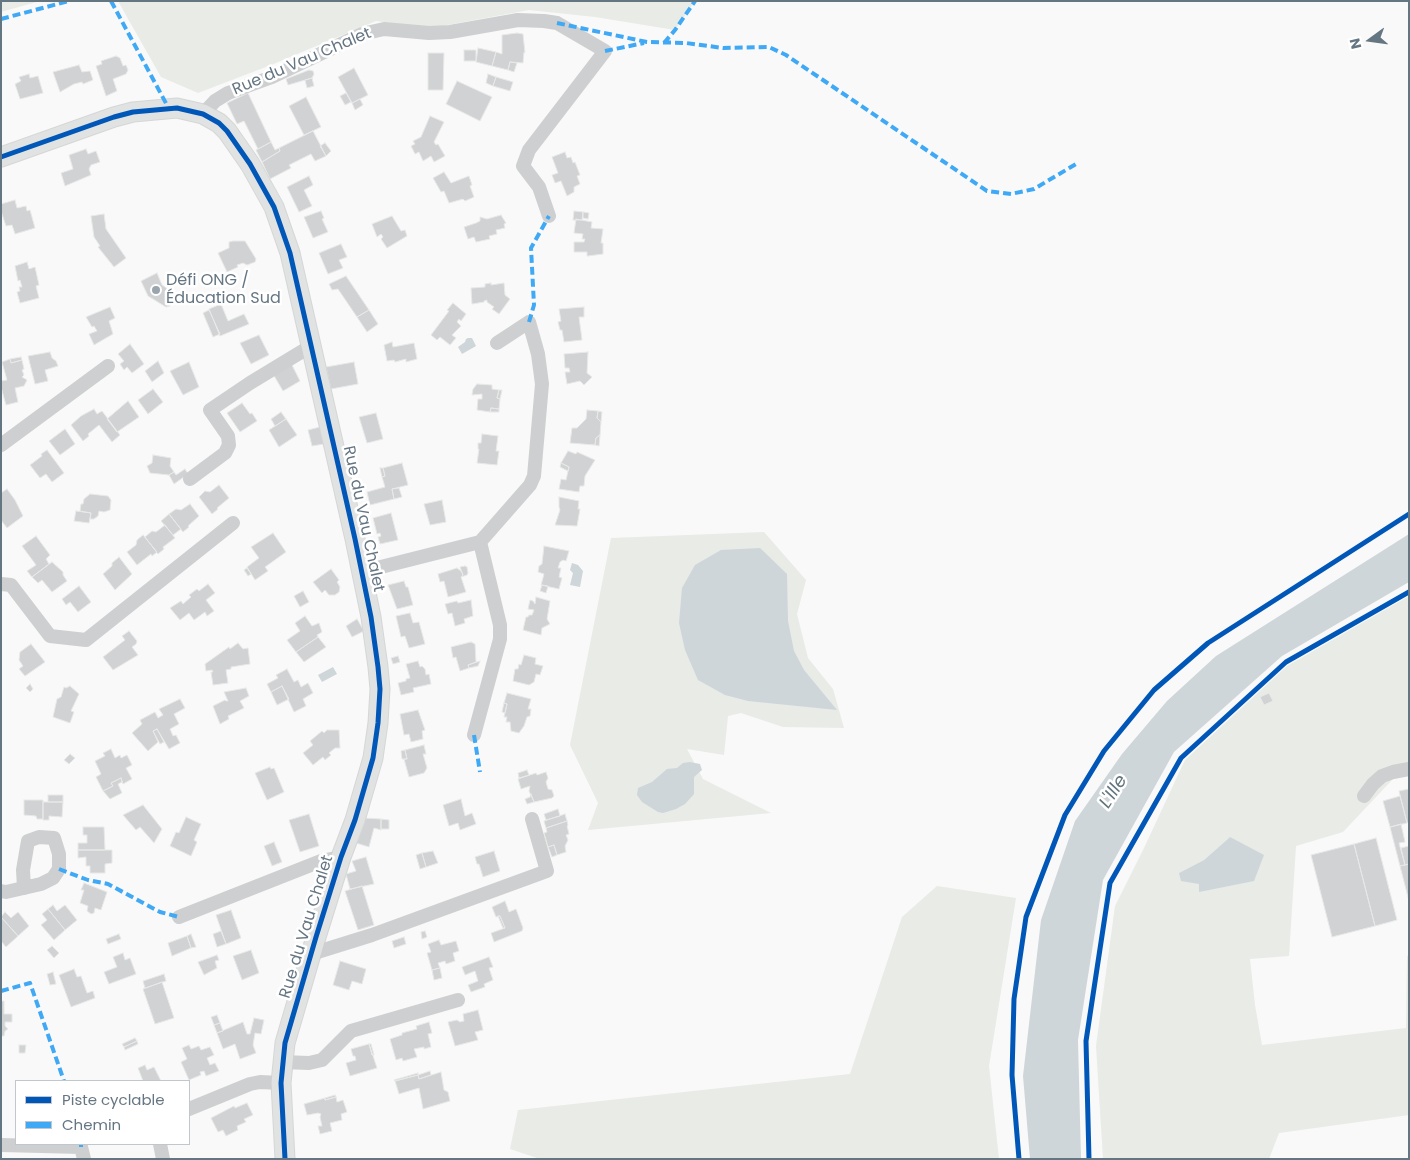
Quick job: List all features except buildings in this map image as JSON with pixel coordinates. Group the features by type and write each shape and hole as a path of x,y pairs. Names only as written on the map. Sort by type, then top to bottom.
{"street":[{"name":"Rue du Vau Chalet","path":"203,114 215,101 228,93 272,77 362,34 384,29 429,33 450,32 518,20 544,20 557,23 605,51 529,150 524,166 539,188 549,216"},
{"name":"Rue du Vau Chalet","path":"1,157 133,112 168,107 203,114 219,124 237,144 250,164 274,207 290,253 333,438 371,617 380,690 373,758 285,1043 281,1083 285,1159"},
{"path":"361,572 480,542 533,481 542,376 529,322 497,343"},
{"path":"190,479 225,452 229,445 228,436 210,410 250,382 311,346"},
{"path":"1,445 108,366"},
{"path":"1,584 11,585 50,636 86,640 233,523"},
{"path":"474,735 500,640 500,625 480,542"},
{"path":"1364,796 1382,776 1409,769"},
{"name":"Rue du Vau Chalet","path":"311,954 372,935 547,871 532,820"},
{"name":"Rue du Vau Chalet","path":"179,917 321,860 341,857"},
{"path":"1,891 24,888"},
{"path":"282,1062 309,1063 322,1060 351,1031 458,1000"},
{"path":"190,1109 250,1084 264,1082 281,1083"},
{"path":"1,1145 81,1147 84,1159"},
{"path":"160,1145 163,1159"}],"shaded area":[{"path":"1,1 40,1 1,12"},
{"path":"118,1 695,1 675,30 595,17 529,10 431,28 376,21 198,93 161,77"},
{"path":"764,532 806,580 797,614 808,658 833,689 844,728 783,727 741,713 728,716 724,755 687,749 703,779 771,813 588,830 598,803 570,745 611,538"},
{"path":"1409,596 1409,762 1343,832 1296,846 1289,956 1250,959 1262,1045 1406,1028 1407,956 1409,955 1409,1115 1279,1133 1269,1159 1103,1159 1096,1046 1115,906 1185,760 1287,666","holes":["1230,837 1199,891 1199,884 1179,873 1204,860"]},
{"path":"937,886 1016,898 989,1066 999,1159 540,1159 510,1149 518,1110 850,1074 902,917"}],"water":[{"path":"468,338 472,338 476,346 462,354 458,347"},
{"name":"L'Ille","path":"1409,534 1409,582 1282,656 1174,752 1103,880 1078,1040 1081,1159 1030,1159 1023,1076 1041,920 1075,821 1122,754 1167,701 1216,656"},
{"path":"760,548 787,574 788,621 794,651 804,670 837,710 748,701 725,695 698,680 685,650 679,623 682,588 695,565 721,550"},
{"path":"572,563 578,565 583,571 580,587 570,585 573,573 570,570"},
{"path":"333,667 337,674 322,682 318,675"},
{"path":"683,763 700,764 702,770 694,777 694,794 685,804 663,813 642,802 637,795 638,788 652,782 667,769 677,768"},
{"path":"1230,837 1264,855 1254,881 1199,892 1199,884 1181,881 1179,873 1204,860"}],"marked path":[{"path":"1,19 69,1"},
{"path":"111,1 168,107"},
{"path":"664,43 695,1"},
{"path":"557,23 647,42 686,43 723,48 769,47 786,55 987,191 1011,194 1034,189 1076,164"},
{"path":"605,51 644,43"},
{"path":"529,322 534,305 531,248 549,216"},
{"path":"474,735 480,772"},
{"path":"59,869 88,880 108,884 160,912 179,917"},
{"path":"1,991 30,983 64,1080"}],"cycle path":[{"path":"1,157 133,112 177,108 203,114 219,123 227,131 250,164 274,207 290,253 355,539 371,617 380,689 373,758 355,820 341,857 316,937 285,1043 281,1083 285,1159"},
{"path":"1019,1159 1012,1075 1014,999 1026,917 1065,815 1104,751 1154,690 1208,643 1409,514"},
{"path":"1089,1159 1086,1041 1110,883 1181,758 1286,662 1409,592"}],"place":[{"name":"Défi ONG / Éducation Sud","path":"156,290"}]}
